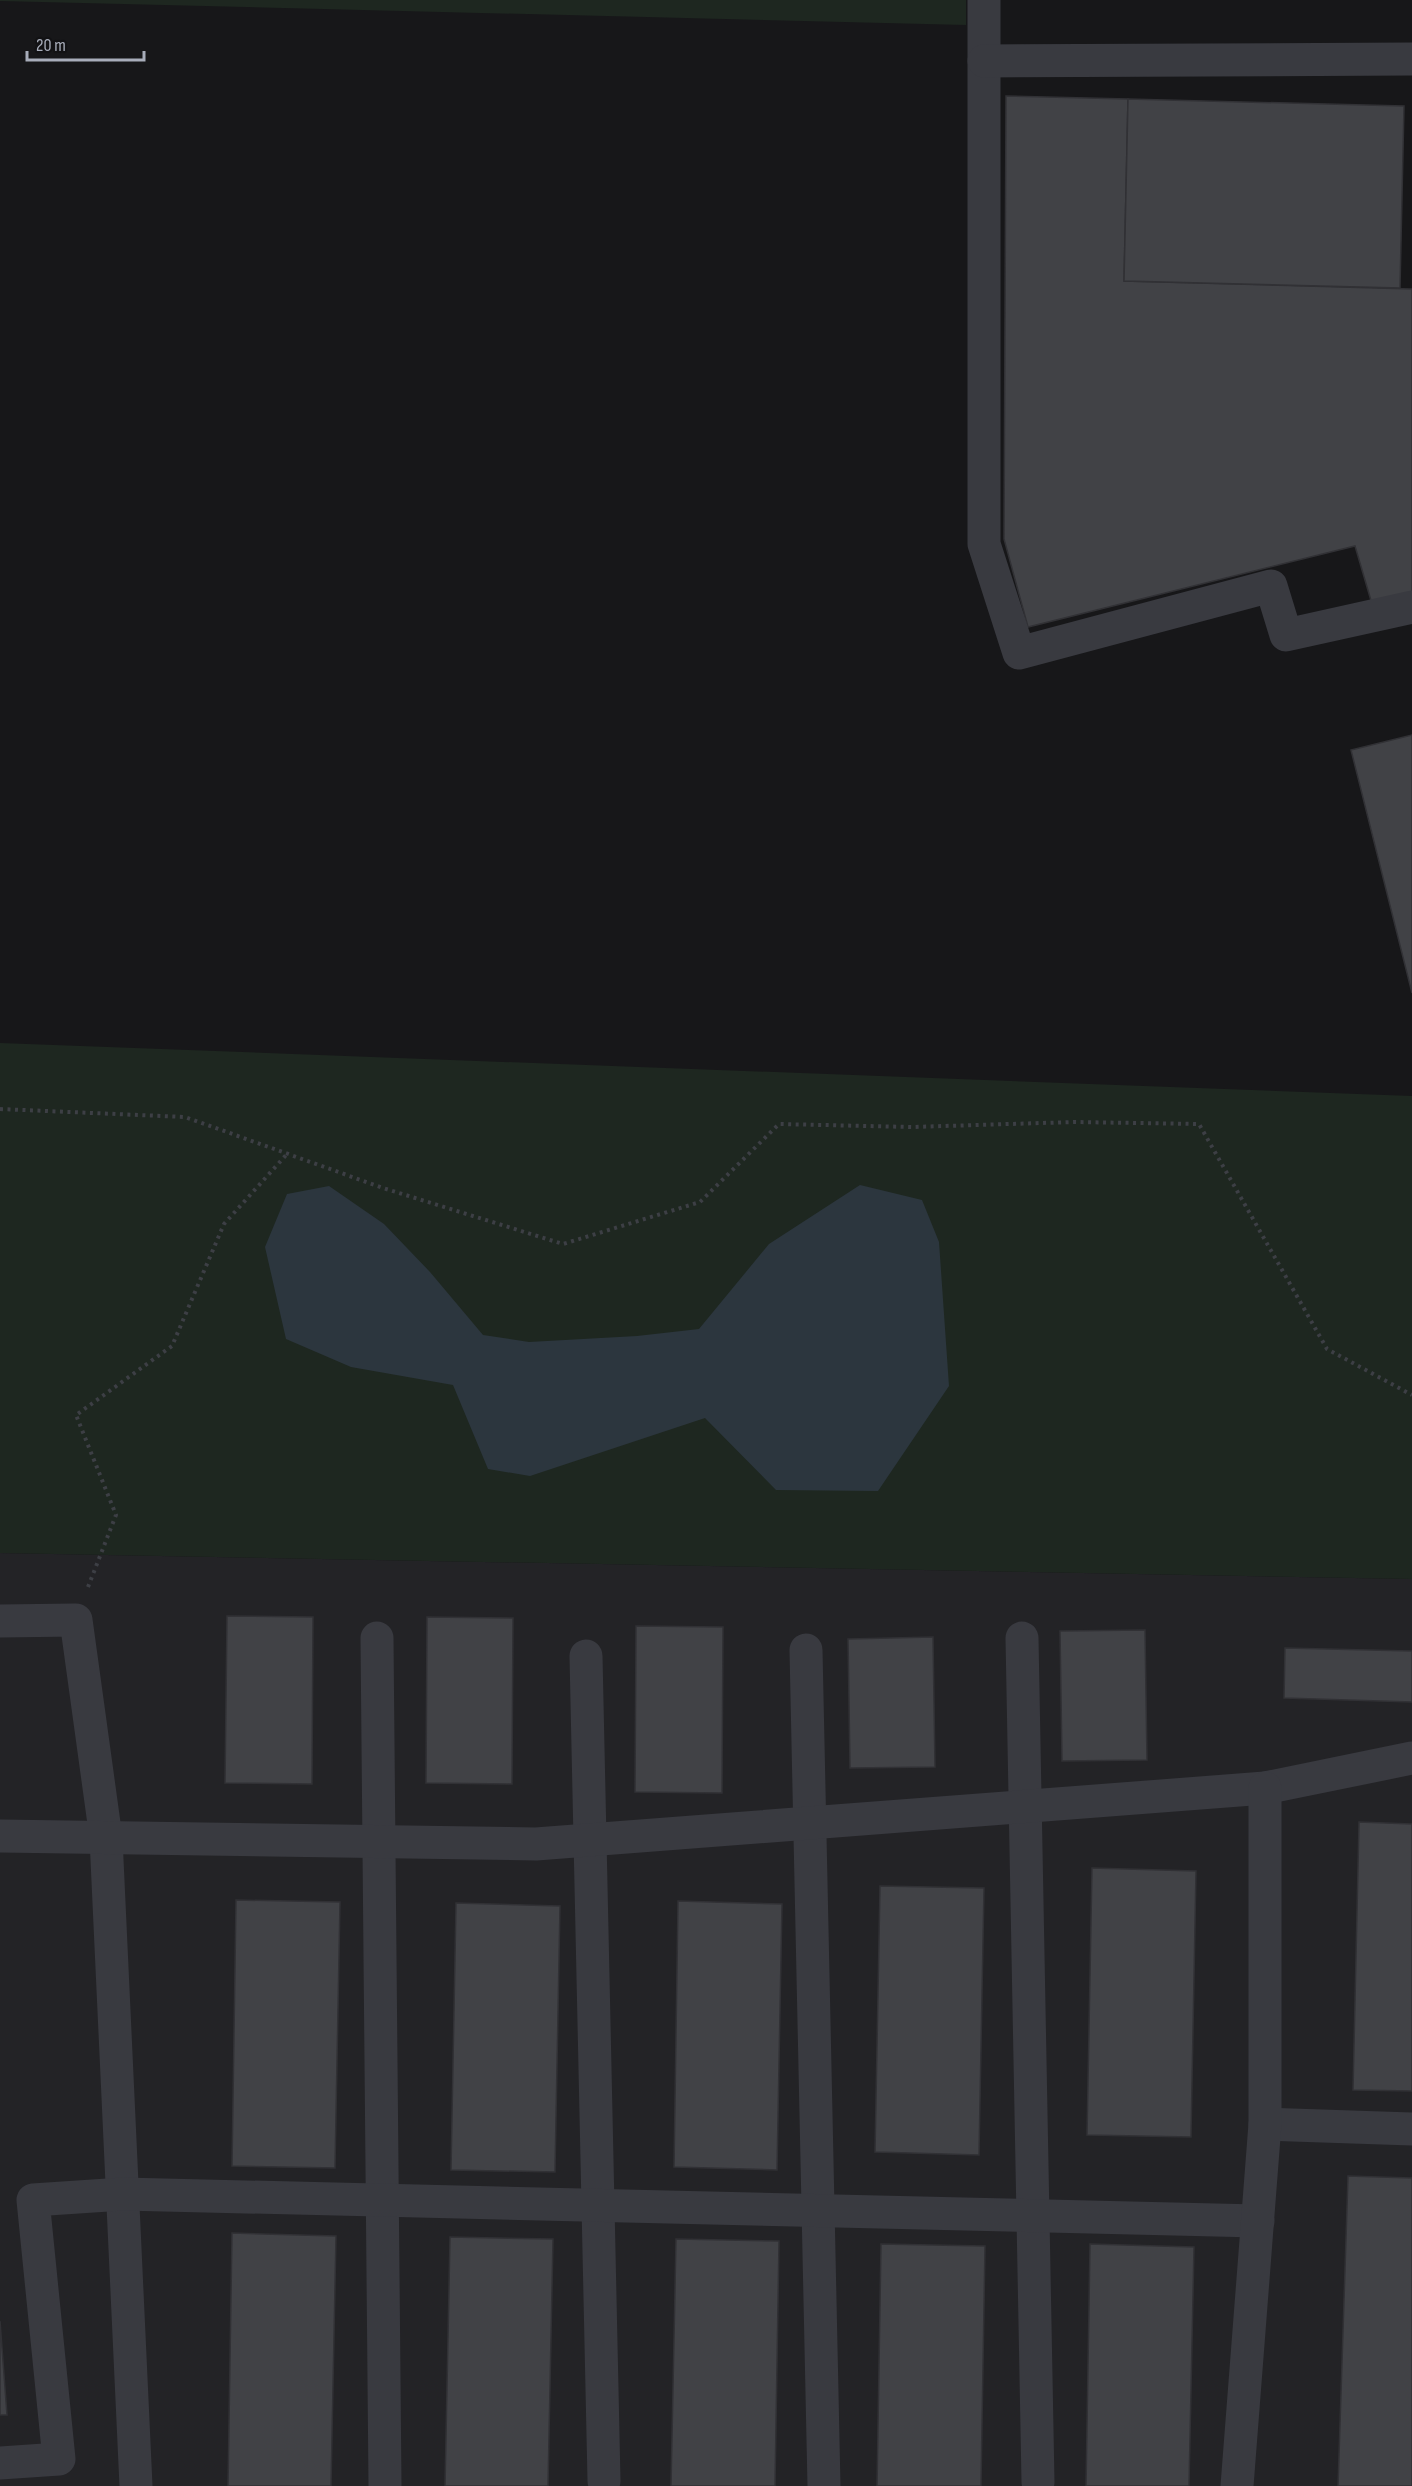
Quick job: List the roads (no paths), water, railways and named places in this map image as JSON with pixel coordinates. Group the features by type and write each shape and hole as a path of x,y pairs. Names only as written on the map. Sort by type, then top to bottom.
{"lane":[{"path":"984,0 984,544 1019,652 1271,586 1286,635 1412,607"},
{"path":"984,61 1412,59"},
{"path":"0,1621 76,1620 106,1838 136,2486"},
{"path":"377,1638 385,2485"},
{"path":"1022,1638 1038,2482"},
{"path":"806,1650 824,2486"},
{"path":"586,1656 604,2481"},
{"path":"0,1836 536,1844 1265,1788 1412,1758"},
{"path":"1237,2486 1265,2124 1265,1788"},
{"path":"1265,2124 1412,2129"},
{"path":"0,2463 59,2459 33,2200 123,2194 1257,2221"}]}
